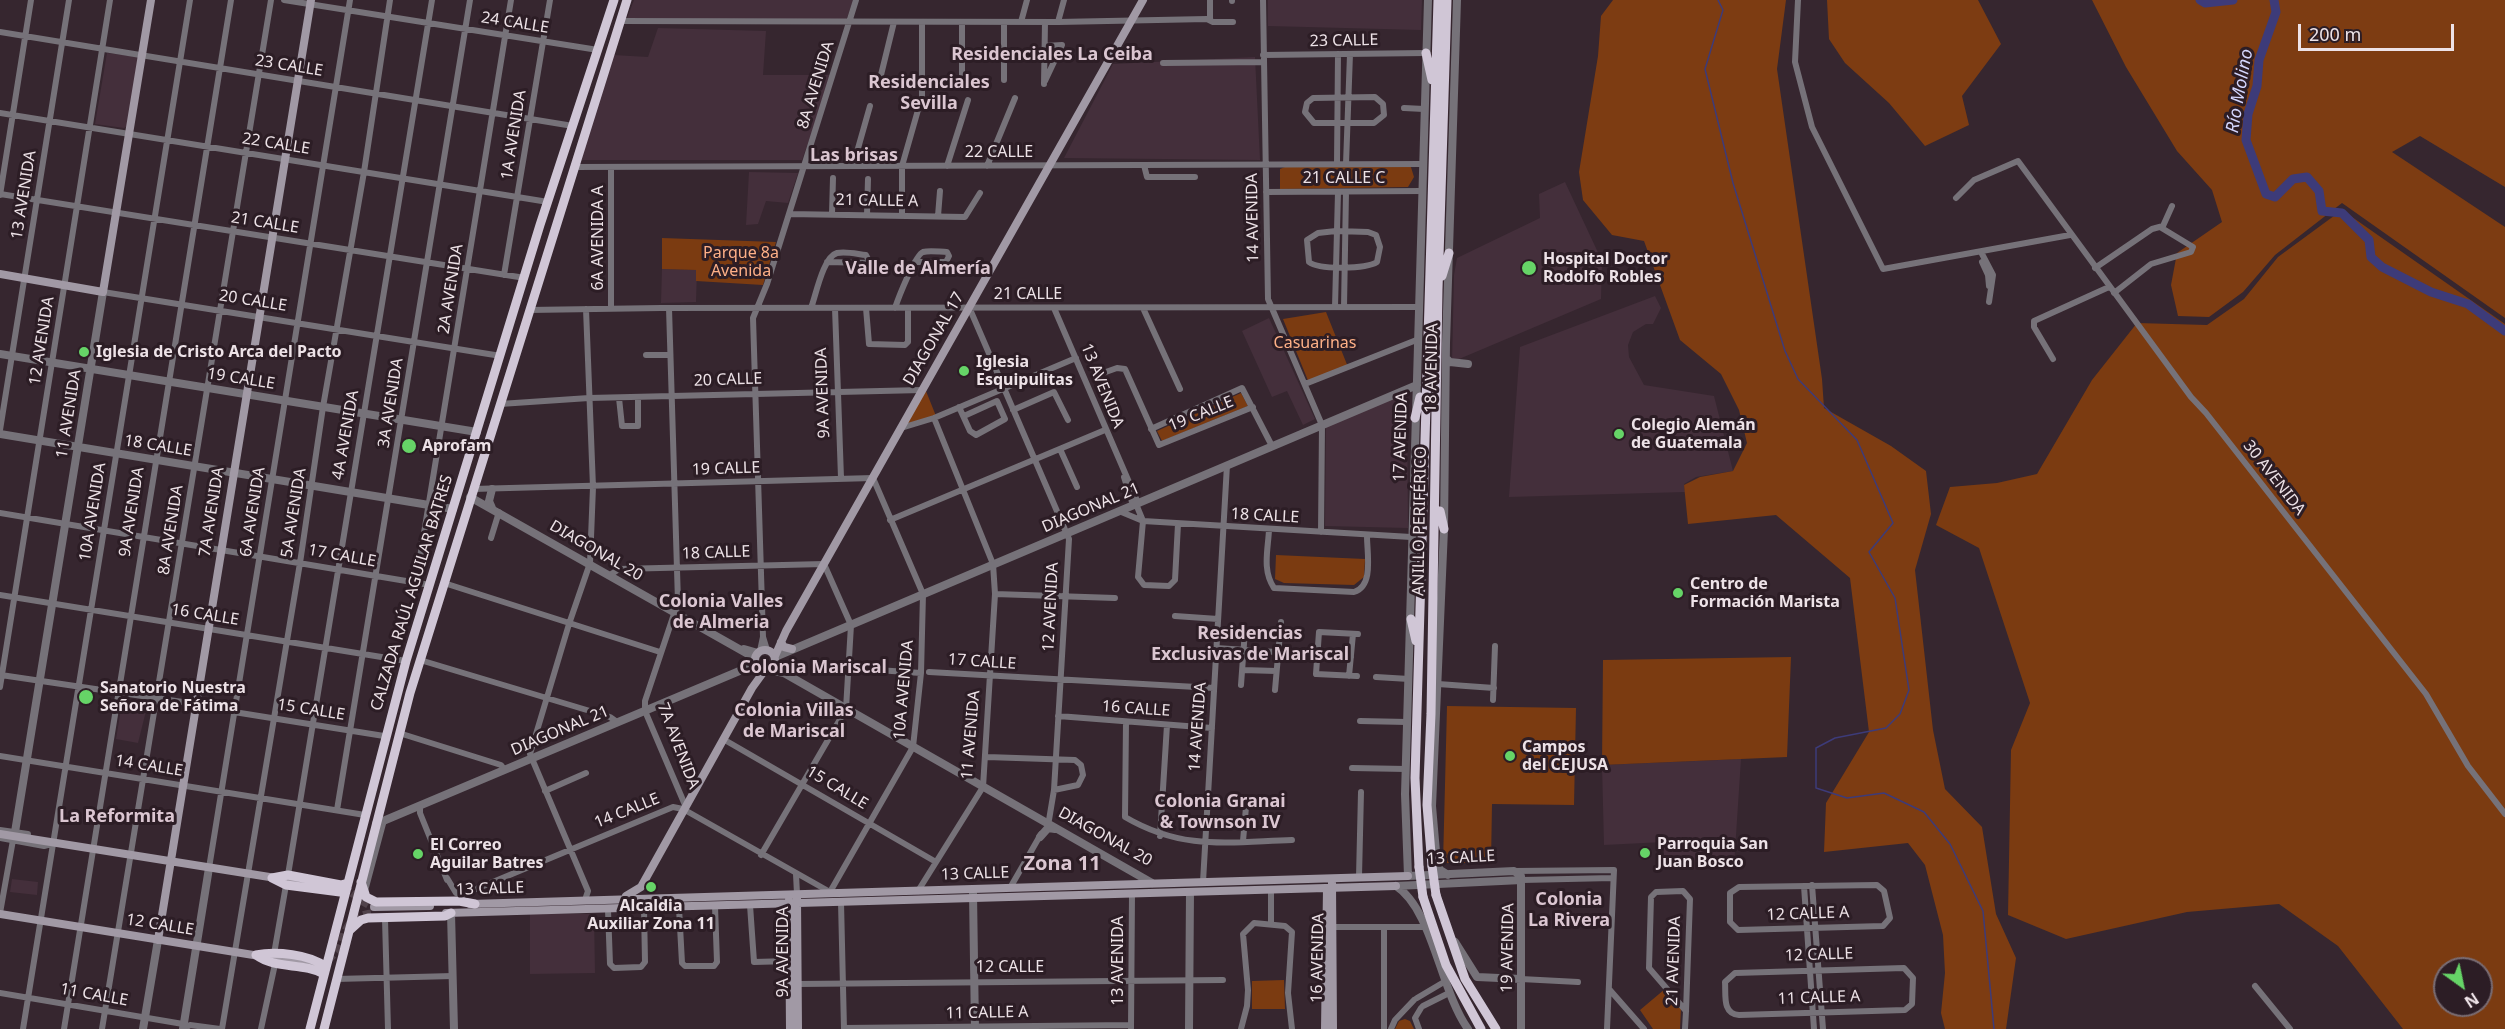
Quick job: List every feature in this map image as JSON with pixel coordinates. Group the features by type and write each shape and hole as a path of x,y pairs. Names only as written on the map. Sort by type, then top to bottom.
{"highway":[{"name":"CALZADA RAÚL AGUILAR BATRES","path":"310,1029 348,886 384,736 406,661 548,202 614,0"},
{"name":"CALZADA RAÚL AGUILAR BATRES","path":"324,1029 361,882 380,822 399,733 420,660 627,0"},
{"name":"ANILLO PERIFÉRICO","path":"1438,0 1425,375 1415,778 1419,867 1423,897 1446,964 1479,1029"},
{"name":"ANILLO PERIFÉRICO","path":"1446,0 1438,289 1431,714 1427,805 1436,894 1465,979 1496,1029"},
{"path":"1426,53 1435,94"},
{"path":"1438,289 1449,253"},
{"path":"1415,418 1425,375"},
{"path":"1436,494 1444,529"},
{"path":"1411,619 1419,655"},
{"path":"1431,714 1438,681"},
{"path":"272,878 340,892 348,886"},
{"path":"361,882 364,894 376,902 459,898 475,904"},
{"path":"348,932 361,920 445,916 451,913"},
{"path":"256,955 274,959 318,961 325,970"}],"main road":[{"name":"11 AVENIDA","path":"104,292 151,0"},
{"name":"DIAGONAL 17","path":"765,659 781,642 1143,0"},
{"name":"7A AVENIDA","path":"158,940 311,2"},
{"name":"20 CALLE","path":"0,274 104,292"},
{"name":"DIAGONAL 17","path":"617,899 631,895 641,887 752,688 765,659 786,631"},
{"path":"781,642 784,647 792,650"},
{"path":"0,834 334,888"},
{"name":"13 CALLE","path":"1396,886 1132,894 973,894 918,891 830,892 793,899 750,905 680,908 451,913 374,910 617,899 793,899 841,902 973,894 1010,888 1408,876"},
{"path":"1315,878 1330,882 1331,888"},
{"name":"16 AVENIDA","path":"1331,888 1334,927 1333,1029"},
{"name":"16 AVENIDA","path":"1325,1029 1331,888"},
{"name":"9A AVENIDA","path":"790,1029 793,899"},
{"name":"9A AVENIDA","path":"793,899 798,1029"},
{"name":"12 CALLE","path":"0,913 118,934 315,964"}],"street":[{"path":"0,194 31,0"},
{"name":"13 AVENIDA","path":"0,432 69,0"},
{"name":"12 AVENIDA","path":"0,687 110,0"},
{"name":"10A AVENIDA","path":"23,1029 190,0"},
{"name":"9A AVENIDA","path":"64,1029 231,0"},
{"name":"8A AVENIDA","path":"102,1029 271,0"},
{"name":"24 CALLE","path":"284,0 311,2 598,50"},
{"name":"6A AVENIDA","path":"183,1027 351,0"},
{"name":"5A AVENIDA","path":"221,1029 300,563 323,407 377,94 390,0"},
{"name":"4A AVENIDA","path":"261,1029 314,724 432,0"},
{"name":"3A AVENIDA","path":"337,810 470,0"},
{"name":"2A AVENIDA","path":"417,582 511,0"},
{"name":"1A AVENIDA","path":"504,275 550,0"},
{"name":"8A AVENIDA","path":"765,659 753,318 805,166 856,0"},
{"path":"1020,22 1027,0"},
{"path":"1058,22 1064,0"},
{"path":"1210,0 1210,20"},
{"name":"14 AVENIDA","path":"1263,0 1268,299 1322,425"},
{"name":"17 AVENIDA","path":"1408,876 1406,769 1411,537 1428,0"},
{"name":"18 AVENIDA","path":"1448,875 1440,870 1437,863 1432,806 1444,529 1446,358 1457,0"},
{"path":"1798,0 1795,62 1801,92 1821,148 1868,234 1879,264 1889,269 2070,235"},
{"path":"620,21 1210,20 1233,22"},
{"path":"880,79 894,22"},
{"path":"922,22 922,97"},
{"path":"962,22 962,87"},
{"path":"1004,22 1004,80"},
{"path":"1045,22 1044,84 1062,45 1045,46"},
{"name":"23 CALLE","path":"0,32 573,126"},
{"name":"23 CALLE","path":"1163,63 1338,54 1426,53"},
{"path":"1337,164 1338,54"},
{"path":"1346,164 1350,54"},
{"path":"1349,97 1375,97 1383,104 1384,115 1374,123 1338,124 1314,123 1305,112 1307,103 1313,98 1349,97"},
{"path":"987,166 1015,98"},
{"path":"947,166 968,100"},
{"path":"853,166 870,106"},
{"path":"1404,108 1424,109"},
{"path":"902,215 902,166 918,110"},
{"name":"22 CALLE","path":"0,113 548,202"},
{"name":"30 AVENIDA","path":"1956,198 1974,180 2018,161 2070,235 2191,397 2206,413 2426,694 2468,766 2505,814"},
{"name":"22 CALLE","path":"574,167 1423,164"},
{"path":"1144,165 1147,177 1195,177"},
{"path":"1164,165 1165,177"},
{"path":"1179,165 1179,177"},
{"name":"6A AVENIDA A","path":"611,167 611,308"},
{"path":"832,214 833,178"},
{"path":"867,215 868,179"},
{"path":"938,216 940,191"},
{"name":"21 CALLE C","path":"1266,192 1422,191"},
{"path":"1335,307 1338,192"},
{"path":"1344,307 1346,192"},
{"name":"21 CALLE A","path":"789,214 965,217 980,193"},
{"name":"21 CALLE","path":"0,194 525,278"},
{"path":"2095,268 2152,229 2160,227 2172,206"},
{"path":"2114,293 2151,264 2191,252 2193,247 2189,242 2174,237 2160,227"},
{"path":"1336,231 1376,235 1380,241 1379,258 1374,265 1335,267 1314,266 1308,262 1307,240 1318,233 1336,231"},
{"path":"894,308 915,262 919,255 923,252 947,252 948,256 946,262 915,262"},
{"path":"1979,252 1993,275 1989,299"},
{"path":"811,308 827,262 835,255 866,255 870,263 827,262"},
{"path":"2053,359 2034,327 2034,321 2109,287"},
{"name":"20 CALLE","path":"104,292 501,356"},
{"name":"11 AVENIDA","path":"0,913 28,760 39,681 104,292"},
{"name":"21 CALLE","path":"530,310 758,307 1419,307"},
{"name":"12 AVENIDA","path":"969,307 1069,539 1054,790 1048,822 1010,888"},
{"name":"7A AVENIDA","path":"669,308 678,602 645,701 645,711 684,807"},
{"name":"9A AVENIDA","path":"835,308 841,478"},
{"path":"866,308 869,344 879,346 905,345 908,342 908,308"},
{"name":"13 AVENIDA","path":"1054,308 1143,521 1138,577 1143,585 1169,586 1175,580 1178,524"},
{"path":"1143,308 1180,389"},
{"path":"585,900 588,891 531,758 531,746 590,563 593,487 586,309"},
{"path":"1305,384 1419,339"},
{"name":"19 CALLE","path":"0,354 477,432"},
{"path":"646,355 670,355"},
{"path":"901,428 959,407 1076,358"},
{"path":"1446,358 1450,362 1468,364"},
{"path":"1103,373 1117,368 1125,369 1151,429"},
{"name":"DIAGONAL 21","path":"380,822 1417,385"},
{"name":"19 CALLE","path":"1244,388 1253,407 1159,445 1151,429 1244,388"},
{"name":"20 CALLE","path":"500,404 590,398 922,390"},
{"path":"1012,410 1054,392 1068,420"},
{"path":"619,398 622,426 638,426 638,398"},
{"path":"959,407 970,431 976,435 1005,419 997,401 964,416"},
{"path":"1253,407 1272,446"},
{"path":"934,417 993,564"},
{"path":"1321,532 1322,425"},
{"path":"890,520 1105,430"},
{"name":"18 CALLE","path":"0,432 39,441 453,509"},
{"path":"1060,449 1077,487"},
{"name":"14 AVENIDA","path":"1203,882 1227,465"},
{"name":"10A AVENIDA","path":"830,892 913,747 921,673 923,594 873,478"},
{"name":"19 CALLE","path":"472,493 492,489 873,478"},
{"path":"491,538 496,510 489,501 492,489"},
{"name":"DIAGONAL 20","path":"472,493 496,510 675,612 740,648 765,659 784,674 1156,883 1167,892"},
{"name":"18 CALLE","path":"1119,511 1143,521 1411,537"},
{"name":"17 CALLE","path":"0,513 430,585"},
{"path":"1269,530 1266,566 1269,580 1274,588 1339,592 1362,590 1367,583 1367,536"},
{"path":"761,855 846,709 851,625 824,564"},
{"name":"18 CALLE","path":"610,574 619,568 824,564"},
{"name":"11 AVENIDA","path":"918,891 983,787 987,757 995,594 993,564"},
{"path":"443,583 660,652"},
{"path":"995,594 1115,598"},
{"name":"16 CALLE","path":"0,595 406,661"},
{"path":"1175,616 1218,619"},
{"path":"1275,690 1281,622"},
{"path":"1241,685 1245,630 1280,633"},
{"path":"1319,632 1356,634 1351,657 1353,676 1316,674 1317,655 1319,632"},
{"path":"1493,700 1495,646"},
{"path":"1216,648 1351,657"},
{"path":"420,660 546,700 610,717 617,722"},
{"path":"849,668 921,673"},
{"path":"1243,670 1276,671"},
{"name":"17 CALLE","path":"929,672 1214,687"},
{"path":"1,675 196,704"},
{"path":"1376,677 1409,679"},
{"path":"1438,681 1494,688"},
{"name":"15 CALLE","path":"234,712 384,736"},
{"name":"16 CALLE","path":"1059,716 1212,728"},
{"path":"1126,722 1125,817 1160,836 1204,842 1292,840"},
{"path":"1360,722 1407,722"},
{"path":"1160,836 1167,725"},
{"path":"399,733 501,765 504,769"},
{"name":"15 CALLE","path":"723,739 936,862"},
{"name":"14 CALLE","path":"0,756 365,815"},
{"path":"987,757 1075,760 1081,765 1083,775 1073,788 1054,790"},
{"path":"1352,768 1406,769"},
{"path":"545,791 586,773"},
{"path":"1359,877 1361,792"},
{"path":"420,805 420,813 452,894 459,898"},
{"name":"14 CALLE","path":"459,898 570,849 674,807 684,807 761,855 830,892"},
{"path":"1243,841 1246,807"},
{"name":"CALZADA RAÚL AGUILAR BATRES","path":"364,894 380,822"},
{"name":"DIAGONAL 20","path":"1048,822 1060,831 1156,883"},
{"path":"1040,837 1048,828 1060,831"},
{"path":"0,834 44,846 54,843"},
{"name":"13 CALLE","path":"1396,886 1613,878 1614,870 1514,871 1408,876"},
{"name":"19 AVENIDA","path":"1514,871 1519,873 1522,880 1521,1029"},
{"name":"9A AVENIDA","path":"793,899 796,874"},
{"path":"1607,1029 1613,878"},
{"path":"1815,1029 1804,886 1812,885 1823,1029"},
{"name":"12 CALLE A","path":"1804,886 1739,887 1730,893 1730,922 1734,929 1743,930 1815,926 1875,926 1886,925 1890,918 1883,889 1879,885 1812,885"},
{"path":"1396,886 1411,898 1444,982 1468,1029"},
{"path":"1271,890 1271,923"},
{"name":"21 AVENIDA","path":"1685,1029 1686,1011 1690,899 1683,891 1653,893 1648,968 1686,1011"},
{"path":"1189,1029 1190,892"},
{"path":"973,894 975,1028"},
{"name":"13 AVENIDA","path":"1131,1027 1132,894"},
{"path":"841,902 844,1029"},
{"path":"750,905 754,962 790,961"},
{"path":"680,908 683,965 716,964 715,906"},
{"path":"608,910 612,966 645,966 644,909"},
{"path":"451,913 454,1029"},
{"path":"385,919 388,1029"},
{"path":"1241,1029 1248,1006 1247,970 1242,938 1246,929 1254,923 1271,923 1291,930 1293,936 1288,993 1292,1029"},
{"path":"1334,927 1424,927"},
{"path":"1384,927 1382,1014 1384,1029"},
{"path":"1448,928 1477,977 1578,982"},
{"name":"7A AVENIDA","path":"143,1029 158,940"},
{"name":"12 CALLE","path":"1739,1015 1731,1014 1726,1008 1725,982 1735,973 1810,969 1903,968 1913,978 1913,1002 1909,1008 1901,1010"},
{"path":"336,979 453,976"},
{"name":"12 CALLE","path":"798,984 1223,980"},
{"path":"1391,1029 1395,1020 1415,999 1444,982"},
{"path":"2255,986 2290,1029"},
{"path":"1609,989 1644,1029"},
{"name":"11 CALLE","path":"0,993 145,1017 183,1027 190,1024 221,1029"},
{"path":"1418,1029 1415,1018 1422,1007 1449,993"},
{"name":"11 CALLE A","path":"1739,1015 1901,1010"},
{"path":"1382,1014 1386,1019 1395,1020"},
{"name":"11 CALLE A","path":"844,1029 1131,1027"}],"shaded area":[{"path":"634,0 853,0 846,21 627,18"},
{"path":"1268,0 1422,0 1421,30 1268,26"},
{"path":"1613,0 1786,0 1777,69 1822,379 1824,408 1891,446 1926,471 1931,514 1915,570 1933,730 1945,789 1982,827 1996,914 2016,958 2006,1029 1945,1029 1941,1013 1945,973 1943,935 1925,865 1908,843 1824,852 1826,803 1869,732 1850,578 1776,515 1688,524 1684,485 1700,477 1733,471 1747,443 1739,410 1721,374 1680,340 1644,241 1612,235 1583,200 1579,172 1598,56 1601,16"},
{"path":"1827,0 1978,0 2001,44 1962,96 1969,125 1925,146 1889,103 1845,63 1829,39"},
{"path":"2092,0 2505,0 2505,187 2420,136 2392,152 2505,227 2505,318 2342,203 2275,255 2243,292 2209,317 2178,316 2171,285 2177,253 2222,222 2212,190 2177,151 2126,67"},
{"path":"658,28 766,31 763,75 832,75 802,160 581,160 613,55 648,57"},
{"path":"107,53 140,57 128,126 124,128 95,124"},
{"path":"1255,57 1260,160 1064,158 1113,64"},
{"path":"749,172 798,173 788,203 766,201 758,224 746,225"},
{"name":"Hospital Doctor Rodolfo Robles","path":"1565,182 1602,261 1601,299 1452,362 1454,275 1457,258 1540,218 1539,194"},
{"path":"662,269 697,270 696,302 661,303"},
{"name":"Colegio Alemán de Guatemala","path":"1655,296 1661,308 1653,324 1646,324 1633,332 1628,345 1629,357 1644,385 1714,396 1733,471 1696,477 1684,484 1685,492 1509,497 1520,347"},
{"path":"1269,318 1315,419 1303,425 1287,391 1272,397 1242,331"},
{"path":"1407,389 1408,528 1325,526 1326,423"},
{"path":"122,703 147,707 138,743 116,739"},
{"path":"1741,759 1734,866 1664,870 1664,842 1604,845 1602,765"},
{"path":"12,879 38,882 37,895 10,892"},
{"path":"530,914 594,914 595,973 530,974"}],"green space":[{"path":"1410,164 1414,177 1408,187 1280,189 1280,169 1285,167"},
{"path":"2342,210 2505,324 2505,1029 2403,1029 2338,946 2279,904 2187,912 2066,939 2008,915 2011,750 2030,703 1979,548 1936,525 1950,487 1997,483 2037,474 2092,380 2137,323 2207,325 2244,299 2278,257"},
{"name":"Parque 8a Avenida","path":"662,238 776,242 763,285 696,281 696,270 662,269"},
{"name":"Casuarinas","path":"1326,312 1348,367 1309,383 1283,319"},
{"path":"926,391 936,416 904,427"},
{"path":"1241,393 1248,406 1162,441 1157,431"},
{"path":"1276,555 1365,559 1364,577 1354,585 1284,583 1275,579"},
{"path":"1791,657 1787,757 1602,765 1603,660"},
{"name":"Campos del CEJUSA","path":"1447,706 1576,708 1574,805 1492,804 1491,863 1443,863"},
{"path":"1284,980 1285,1009 1252,1009 1252,981"},
{"path":"1665,989 1681,1008 1680,1029 1653,1029 1640,1010"},
{"path":"1405,1019 1410,1021 1414,1029 1395,1029 1399,1021"}],"waterway":[{"path":"1718,0 1723,10 1705,69 1733,183 1785,351 1798,379 1857,440 1893,523 1869,552 1895,598 1909,690 1900,714 1886,728 1835,738 1816,748 1816,788 1847,798 1884,793 1924,812 1950,844 1983,911 1994,1029"},
{"name":"Río Molino","path":"2200,0 2205,3 2233,0"},
{"name":"Río Molino","path":"2274,0 2276,12 2259,60 2257,86 2248,114 2246,140 2266,194 2275,197 2293,179 2307,177 2319,191 2322,211 2342,213 2369,240 2371,257 2382,267 2431,292 2468,304 2505,331"}],"tunnel":[{"path":"341,888 374,907"},
{"path":"327,960 339,947 348,926 354,920 374,913"}],"place":[{"name":"Hospital Doctor Rodolfo Robles","path":"1529,268"},
{"name":"Iglesia de Cristo Arca del Pacto","path":"84,352"},
{"name":"Iglesia Esquipulitas","path":"964,371"},
{"name":"Colegio Alemán de Guatemala","path":"1619,434"},
{"name":"Aprofam","path":"409,446"},
{"name":"Centro de Formación Marista","path":"1678,593"},
{"name":"Sanatorio Nuestra Señora de Fátima","path":"86,697"},
{"name":"Campos del CEJUSA","path":"1510,756"},
{"name":"Parroquia San Juan Bosco","path":"1645,853"},
{"name":"El Correo Aguilar Batres","path":"418,854"},
{"name":"Alcaldia Auxiliar Zona 11","path":"651,887"}],"district":[{"name":"Residenciales La Ceiba","path":"1052,55"},
{"name":"Residenciales Sevilla","path":"929,94"},
{"name":"Las brisas","path":"854,156"},
{"name":"Valle de Almería","path":"918,269"},
{"name":"Colonia Valles de Almeria","path":"721,612"},
{"name":"Residencias Exclusivas de Mariscal","path":"1250,644"},
{"name":"Colonia Mariscal","path":"813,668"},
{"name":"Colonia Villas de Mariscal","path":"794,721"},
{"name":"Colonia Granai & Townson IV","path":"1220,812"},
{"name":"La Reformita","path":"117,817"},
{"name":"Zona 11","path":"1062,864"},
{"name":"Colonia La Rivera","path":"1569,910"}]}
